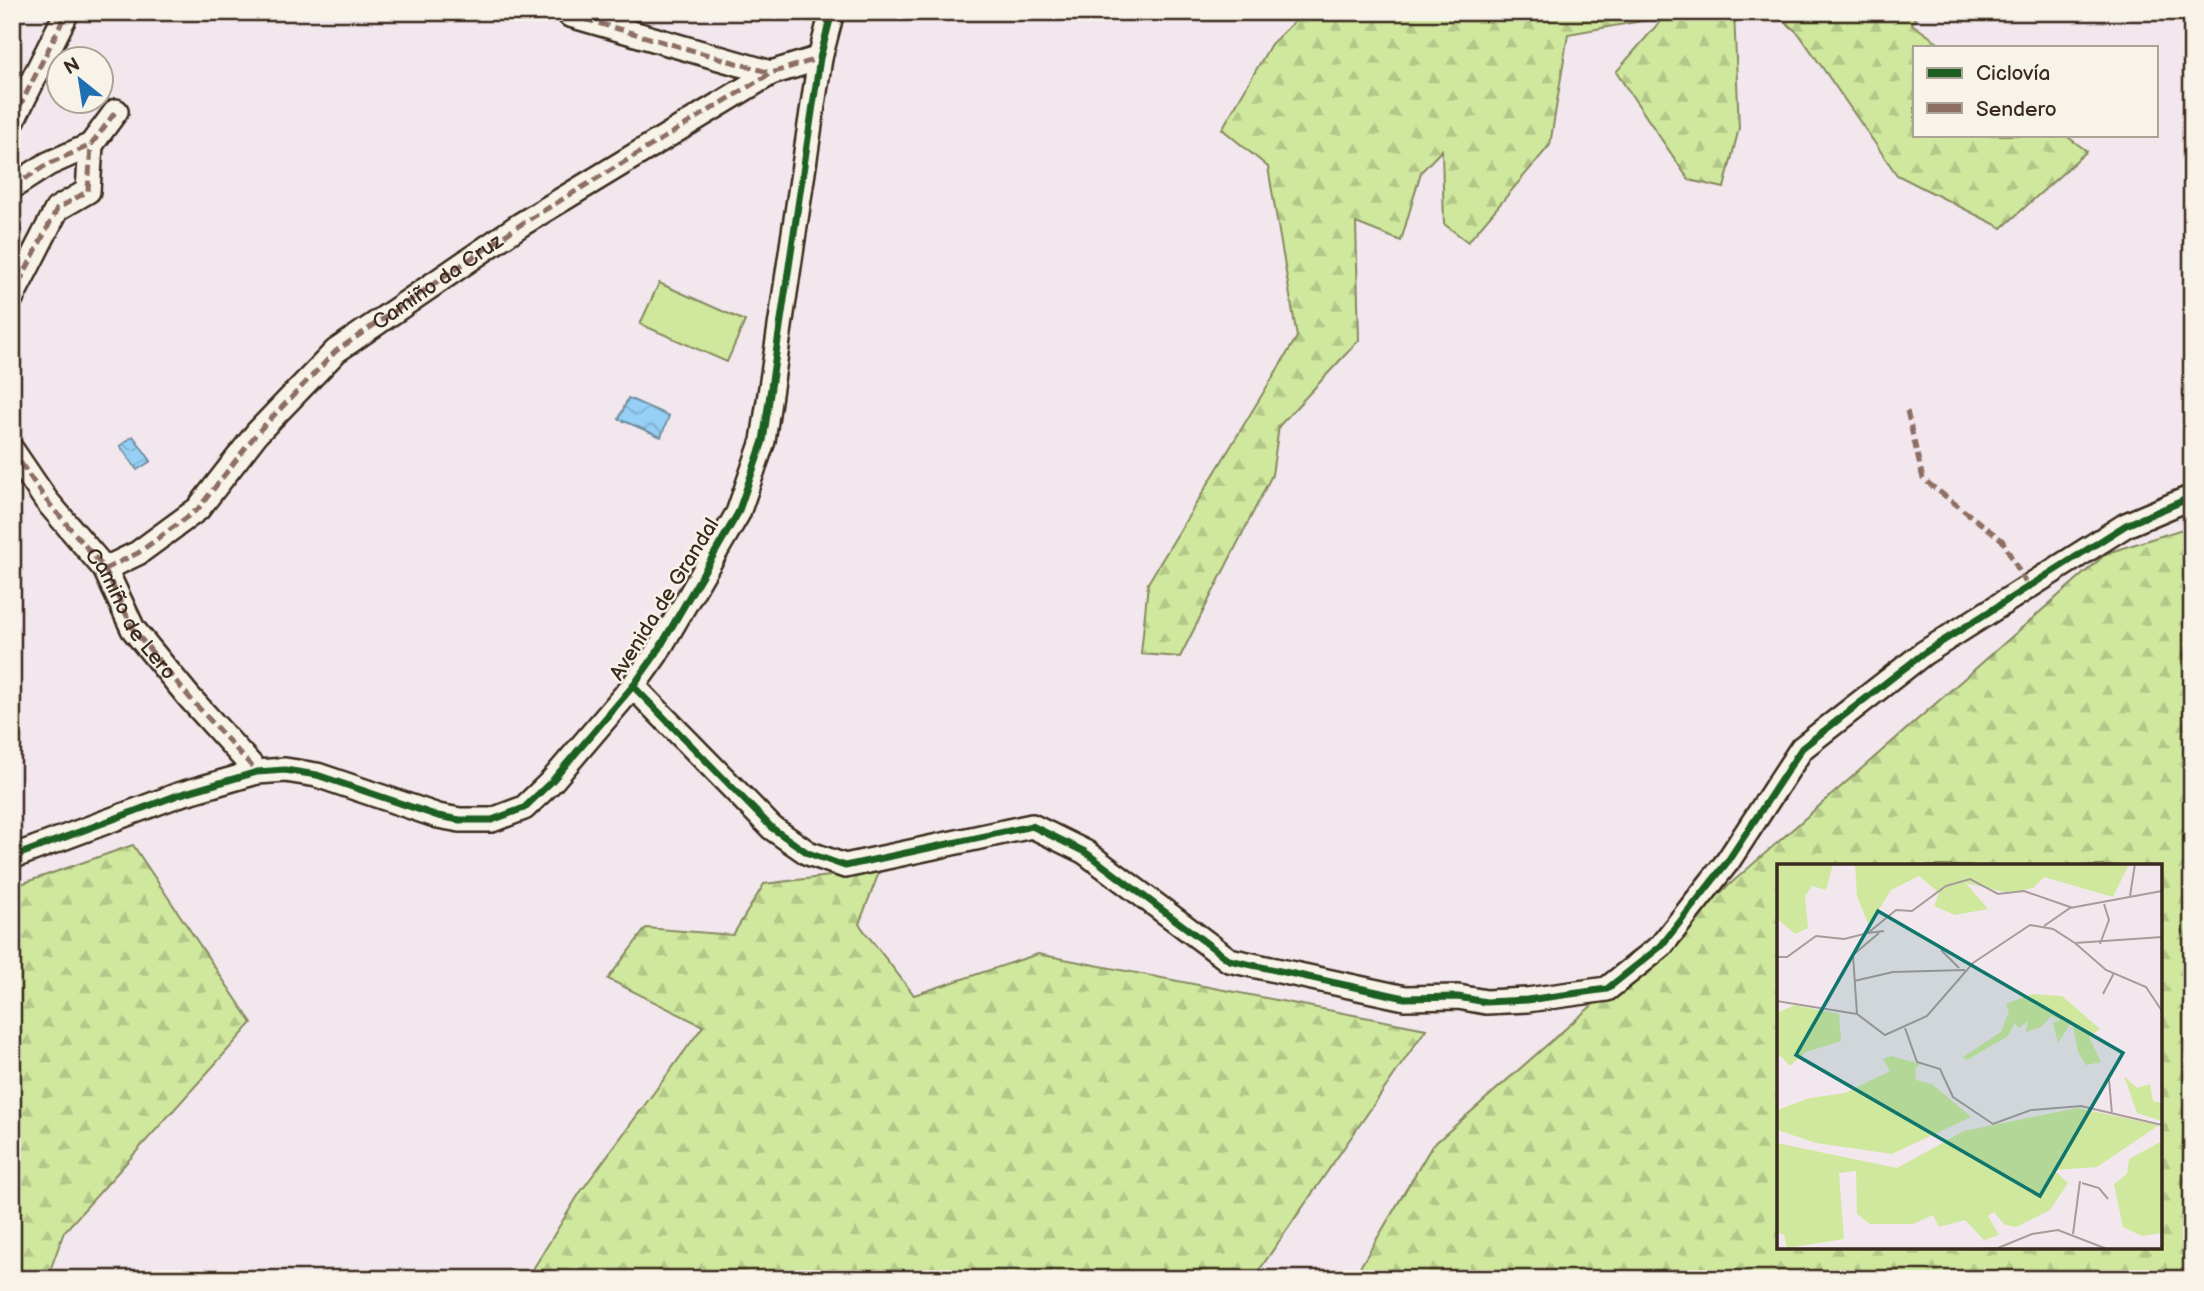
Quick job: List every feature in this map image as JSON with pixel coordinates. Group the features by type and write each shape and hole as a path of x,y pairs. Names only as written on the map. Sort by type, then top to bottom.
{"street":[{"path":"12,122 67,12"},
{"name":"Avenida de Grandal","path":"12,857 178,795 257,772 285,770 317,775 438,816 492,820 524,808 539,794 633,686 738,513 756,465 765,428 820,58 832,12"},
{"path":"570,15 771,73"},
{"name":"Camiño da Cruz","path":"105,569 138,553 198,509 257,433 337,351 520,225 771,73 820,58"},
{"path":"12,187 48,164 91,145 112,116"},
{"path":"12,297 57,209 88,191 91,145"},
{"name":"Camiño de Lero","path":"12,450 46,500 105,569 133,629 189,697 257,772"},
{"path":"633,686 772,828 808,853 845,866 1032,827 1084,852 1229,960 1405,998 1458,997 1486,1002 1527,1000 1607,989 1661,946 1728,861 1802,748 1936,646 2126,525 2192,497"}],"green space":[{"path":"1304,12 1734,12 1739,128 1724,188 1689,180 1616,72 1664,17 1568,34 1550,145 1468,242 1444,224 1442,150 1421,172 1401,241 1356,223 1359,340 1279,426 1272,475 1180,657 1141,654 1148,583 1297,337 1268,167 1222,129 1271,44"},
{"path":"1774,12 1918,12 1912,24 1943,46 1913,46 1913,136 2066,136 2087,151 2002,228 1897,175 1799,34"},
{"path":"659,283 745,321 727,362 640,324"},
{"path":"2192,526 2192,1059 2188,1061 2192,1062 2192,1279 1353,1279 1432,1146 2107,553"},
{"path":"133,845 252,1023 64,1232 47,1279 12,1279 12,887"},
{"path":"880,870 859,924 914,995 1038,954 1426,1029 1253,1279 527,1279 579,1194 703,1026 608,979 646,928 733,935 764,884"}],"water":[{"path":"628,398 669,416 661,437 619,419"},
{"path":"133,436 151,461 137,470 120,446"}],"marked path":[{"path":"12,122 67,12"},
{"path":"570,15 771,73"},
{"path":"105,569 138,553 198,509 257,433 336,351 520,225 771,73 820,58"},
{"path":"12,187 48,164 91,145 112,116"},
{"path":"12,297 57,209 88,191 91,145"},
{"path":"1907,411 1923,479 2002,540 2028,587"},
{"path":"12,450 46,500 105,569 133,629 189,697 257,772"}],"cycle path":[{"path":"12,857 178,795 257,772 285,770 317,775 438,816 460,820 492,820 524,808 552,781 633,686 656,654 738,513 763,441 820,58 832,12"},
{"path":"633,686 772,828 808,853 845,866 1032,826 1085,852 1229,960 1405,998 1458,997 1486,1002 1527,1000 1607,989 1661,946 1728,861 1802,748 1924,653 2126,525 2192,497"}]}
